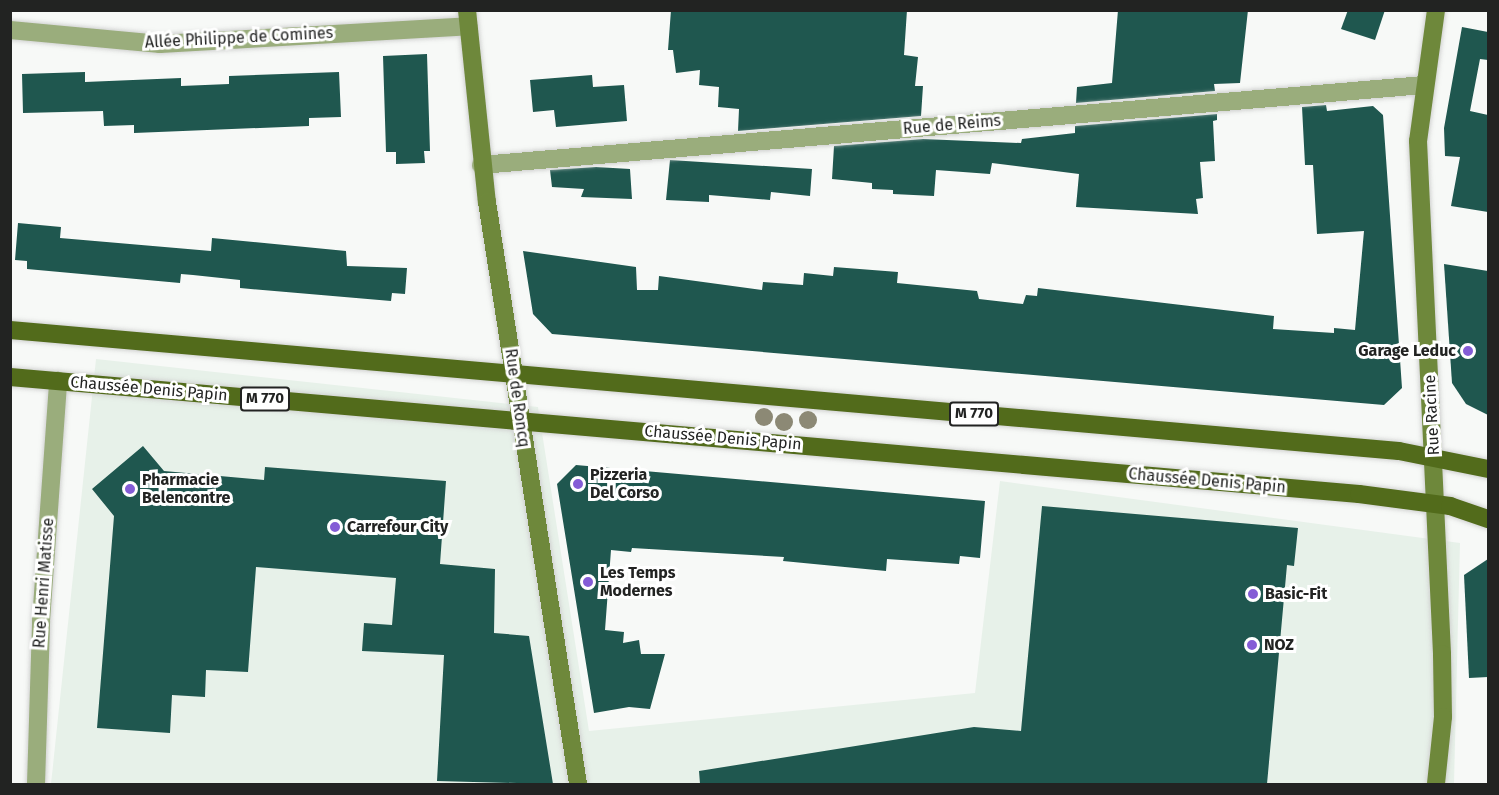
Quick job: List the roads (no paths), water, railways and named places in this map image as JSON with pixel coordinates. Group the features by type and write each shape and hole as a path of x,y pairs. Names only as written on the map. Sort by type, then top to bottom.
{"main road":[{"name":"M 770","path":"10,330 513,371 1434,455 1488,469"},
{"name":"Chaussée Denis Papin","path":"10,377 1436,504"},
{"name":"M 770","path":"1436,504 1488,519"}],"street":[{"name":"Rue Racine","path":"1436,10 1424,85 1419,166 1434,455 1443,693 1438,784"},
{"name":"Allée Philippe de Comines","path":"10,30 160,44 468,18"},
{"name":"Rue de Roncq","path":"468,18 482,165 519,422 578,784"},
{"name":"Rue de Reims","path":"482,165 1424,85"},
{"name":"Rue Henri Matisse","path":"36,784 41,621 58,381"}],"place":[{"name":"Garage Leduc","path":"1468,351"},
{"name":"Pizzeria Del Corso","path":"578,484"},
{"name":"Pharmacie Belencontre","path":"130,489"},
{"name":"Carrefour City","path":"335,527"},
{"name":"Les Temps Modernes","path":"588,582"},
{"name":"Basic-Fit","path":"1253,594"},
{"name":"NOZ","path":"1252,645"}]}
